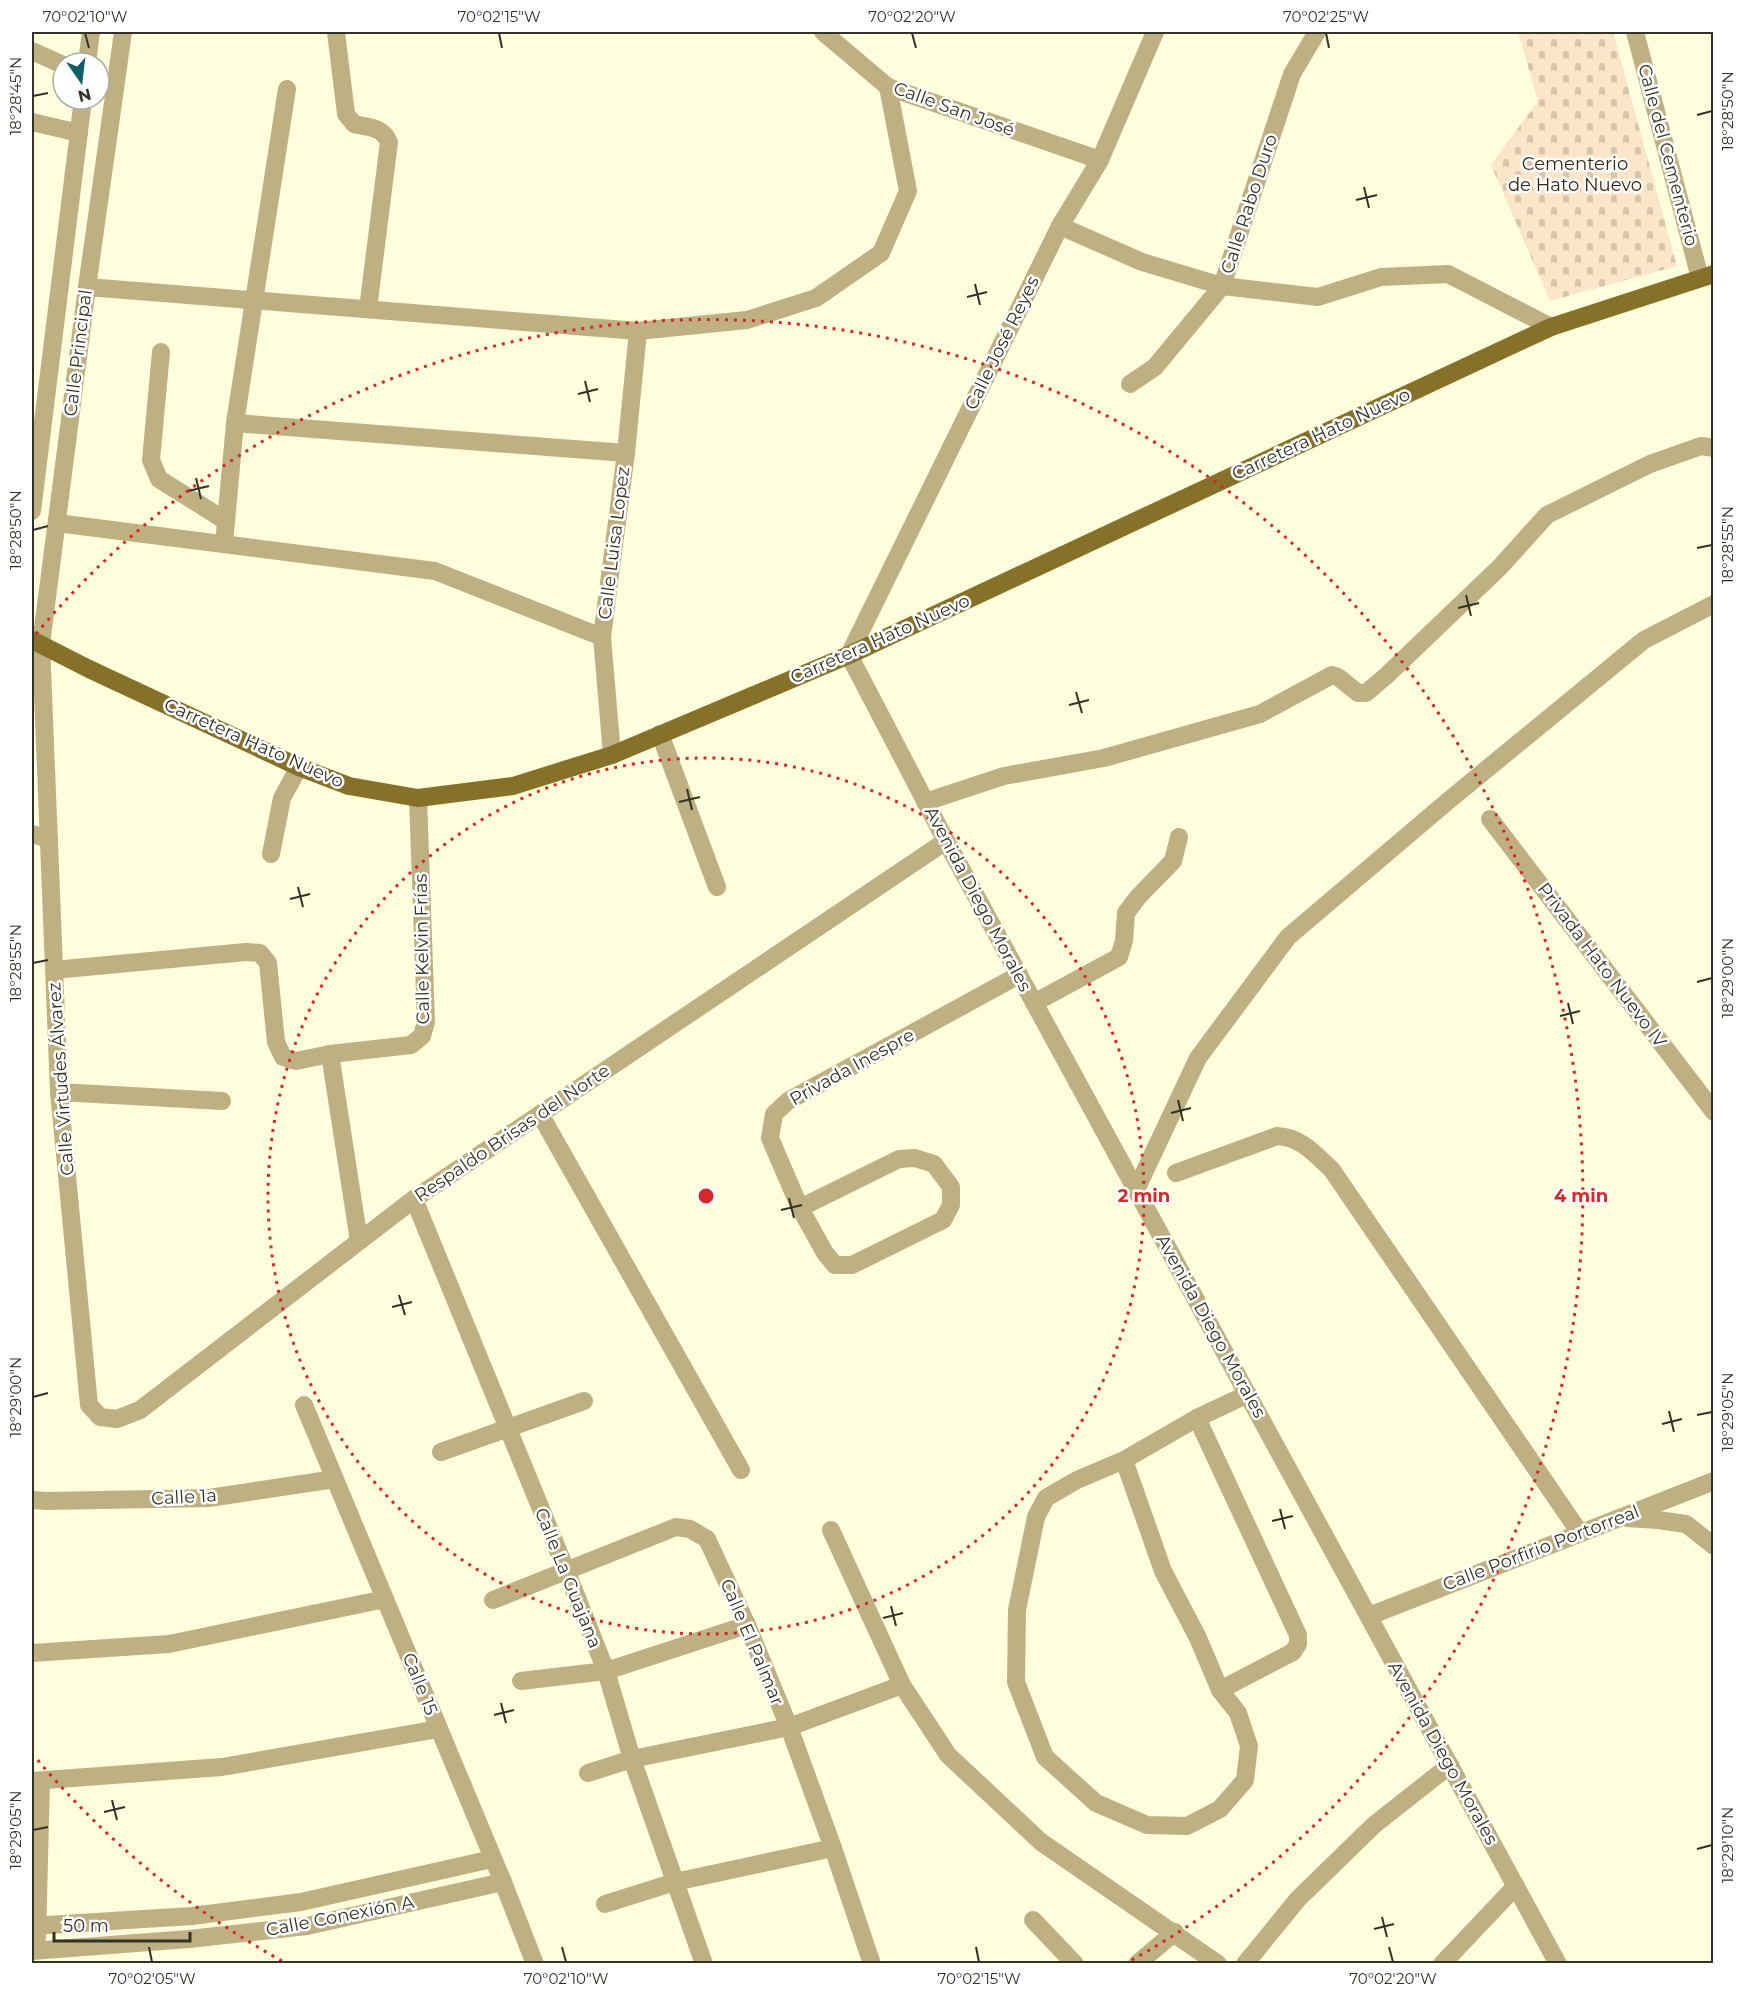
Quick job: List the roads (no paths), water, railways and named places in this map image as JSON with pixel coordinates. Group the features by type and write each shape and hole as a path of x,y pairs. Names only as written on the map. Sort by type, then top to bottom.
{"main road":[{"name":"Carretera Hato Nuevo","path":"36,642 298,767 349,786 418,798 513,786 612,754 849,655 1551,327 1707,276"}],"street":[{"path":"89,51 91,32"},
{"name":"Calle Principal","path":"32,674 57,523 123,32"},
{"path":"336,32 346,114 354,124 379,129 385,133 389,142 368,309"},
{"name":"Calle San José","path":"823,32 888,87 1100,160"},
{"name":"Calle José Reyes","path":"849,655 1060,226 1100,160 1155,32"},
{"name":"Calle Rabo Duro","path":"1130,384 1155,367 1222,286 1292,74 1317,32"},
{"name":"Calle del Cementerio","path":"1635,32 1707,276"},
{"path":"32,51 51,60"},
{"path":"87,287 638,331 747,320 816,298 881,254 908,191 888,87"},
{"path":"224,544 235,423 287,89"},
{"name":"Calle Principal","path":"32,511 82,111"},
{"path":"32,122 79,133"},
{"path":"1060,226 1142,262 1222,286 1318,297 1381,277 1448,274 1551,327"},
{"name":"Calle Luisa Lopez","path":"612,754 602,637 626,453 638,331"},
{"path":"161,352 151,460 159,479 226,521"},
{"path":"235,423 626,453"},
{"path":"925,802 1004,776 1104,758 1260,714 1332,675 1358,693 1366,693 1500,567 1547,515 1650,464 1701,447 1713,448"},
{"path":"57,523 435,571 602,637"},
{"path":"1136,1190 1198,1058 1288,938 1448,801 1644,640 1713,604"},
{"name":"Calle Virtudes Álvarez","path":"36,642 40,837 54,970 59,1092 89,1405"},
{"name":"Avenida Diego Morales","path":"849,655 945,841 1558,1964"},
{"path":"660,735 717,887"},
{"path":"271,854 282,798 298,767"},
{"name":"Calle Kelvin Frías","path":"54,970 246,952 260,953 268,963 276,1042 283,1057 296,1060 330,1054 411,1046 422,1035 426,1022 418,798"},
{"name":"Privada Hato Nuevo IV","path":"1490,819 1713,1112"},
{"path":"1034,1003 1119,957 1124,942 1126,913 1138,897 1173,861 1179,837"},
{"name":"Respaldo Brisas del Norte","path":"89,1405 100,1417 117,1419 140,1410 414,1199 945,841"},
{"name":"Privada Inespre","path":"800,1208 899,1159 915,1158 934,1164 951,1188 951,1206 943,1221 852,1265 835,1265 825,1253 800,1208 770,1138 774,1114 788,1101 1019,975"},
{"path":"330,1054 359,1241"},
{"path":"59,1092 222,1101"},
{"path":"540,1114 741,1470"},
{"path":"1176,1173 1277,1136 1289,1136 1305,1145 1332,1170 1580,1533"},
{"name":"Calle La Guajana","path":"414,1199 606,1671 632,1759 704,1964"},
{"path":"1124,1460 1164,1571 1198,1638 1220,1690 1238,1713 1249,1746 1245,1780 1220,1809 1187,1826 1147,1825 1096,1803 1045,1757 1016,1682 1017,1610 1036,1517 1046,1498 1077,1480 1124,1460 1197,1418 1248,1394"},
{"path":"441,1452 584,1401"},
{"name":"Calle 15","path":"304,1405 535,1964"},
{"path":"1197,1418 1298,1635 1298,1644 1293,1652 1220,1690"},
{"name":"Calle 1a","path":"32,1500 209,1498 335,1479"},
{"name":"Calle Porfirio Portorreal","path":"1369,1616 1713,1481"},
{"path":"1620,1517 1686,1524 1713,1545"},
{"name":"Calle El Palmar","path":"493,1600 676,1527 690,1529 707,1539 747,1625 789,1727 872,1964"},
{"path":"831,1530 902,1685 948,1755 1041,1842 1218,1964"},
{"path":"32,1653 169,1644 385,1599"},
{"path":"521,1681 606,1671 747,1625"},
{"path":"588,1773 632,1759 789,1727 902,1685"},
{"path":"36,1955 34,1926 36,1781 222,1767 438,1729"},
{"path":"1245,1964 1307,1891 1374,1825 1450,1765"},
{"path":"605,1904 675,1882 833,1848"},
{"name":"Calle Conexión A","path":"34,1926 192,1916 301,1902 492,1859"},
{"name":"Calle Conexión A","path":"36,1955 307,1926 503,1882"},
{"path":"1442,1964 1516,1886"},
{"path":"301,1902 307,1926"},
{"path":"1033,1920 1075,1964"},
{"path":"1137,1964 1174,1932"}],"park label":[{"name":"Cementerio de Hato Nuevo","path":"1575,174"}]}
